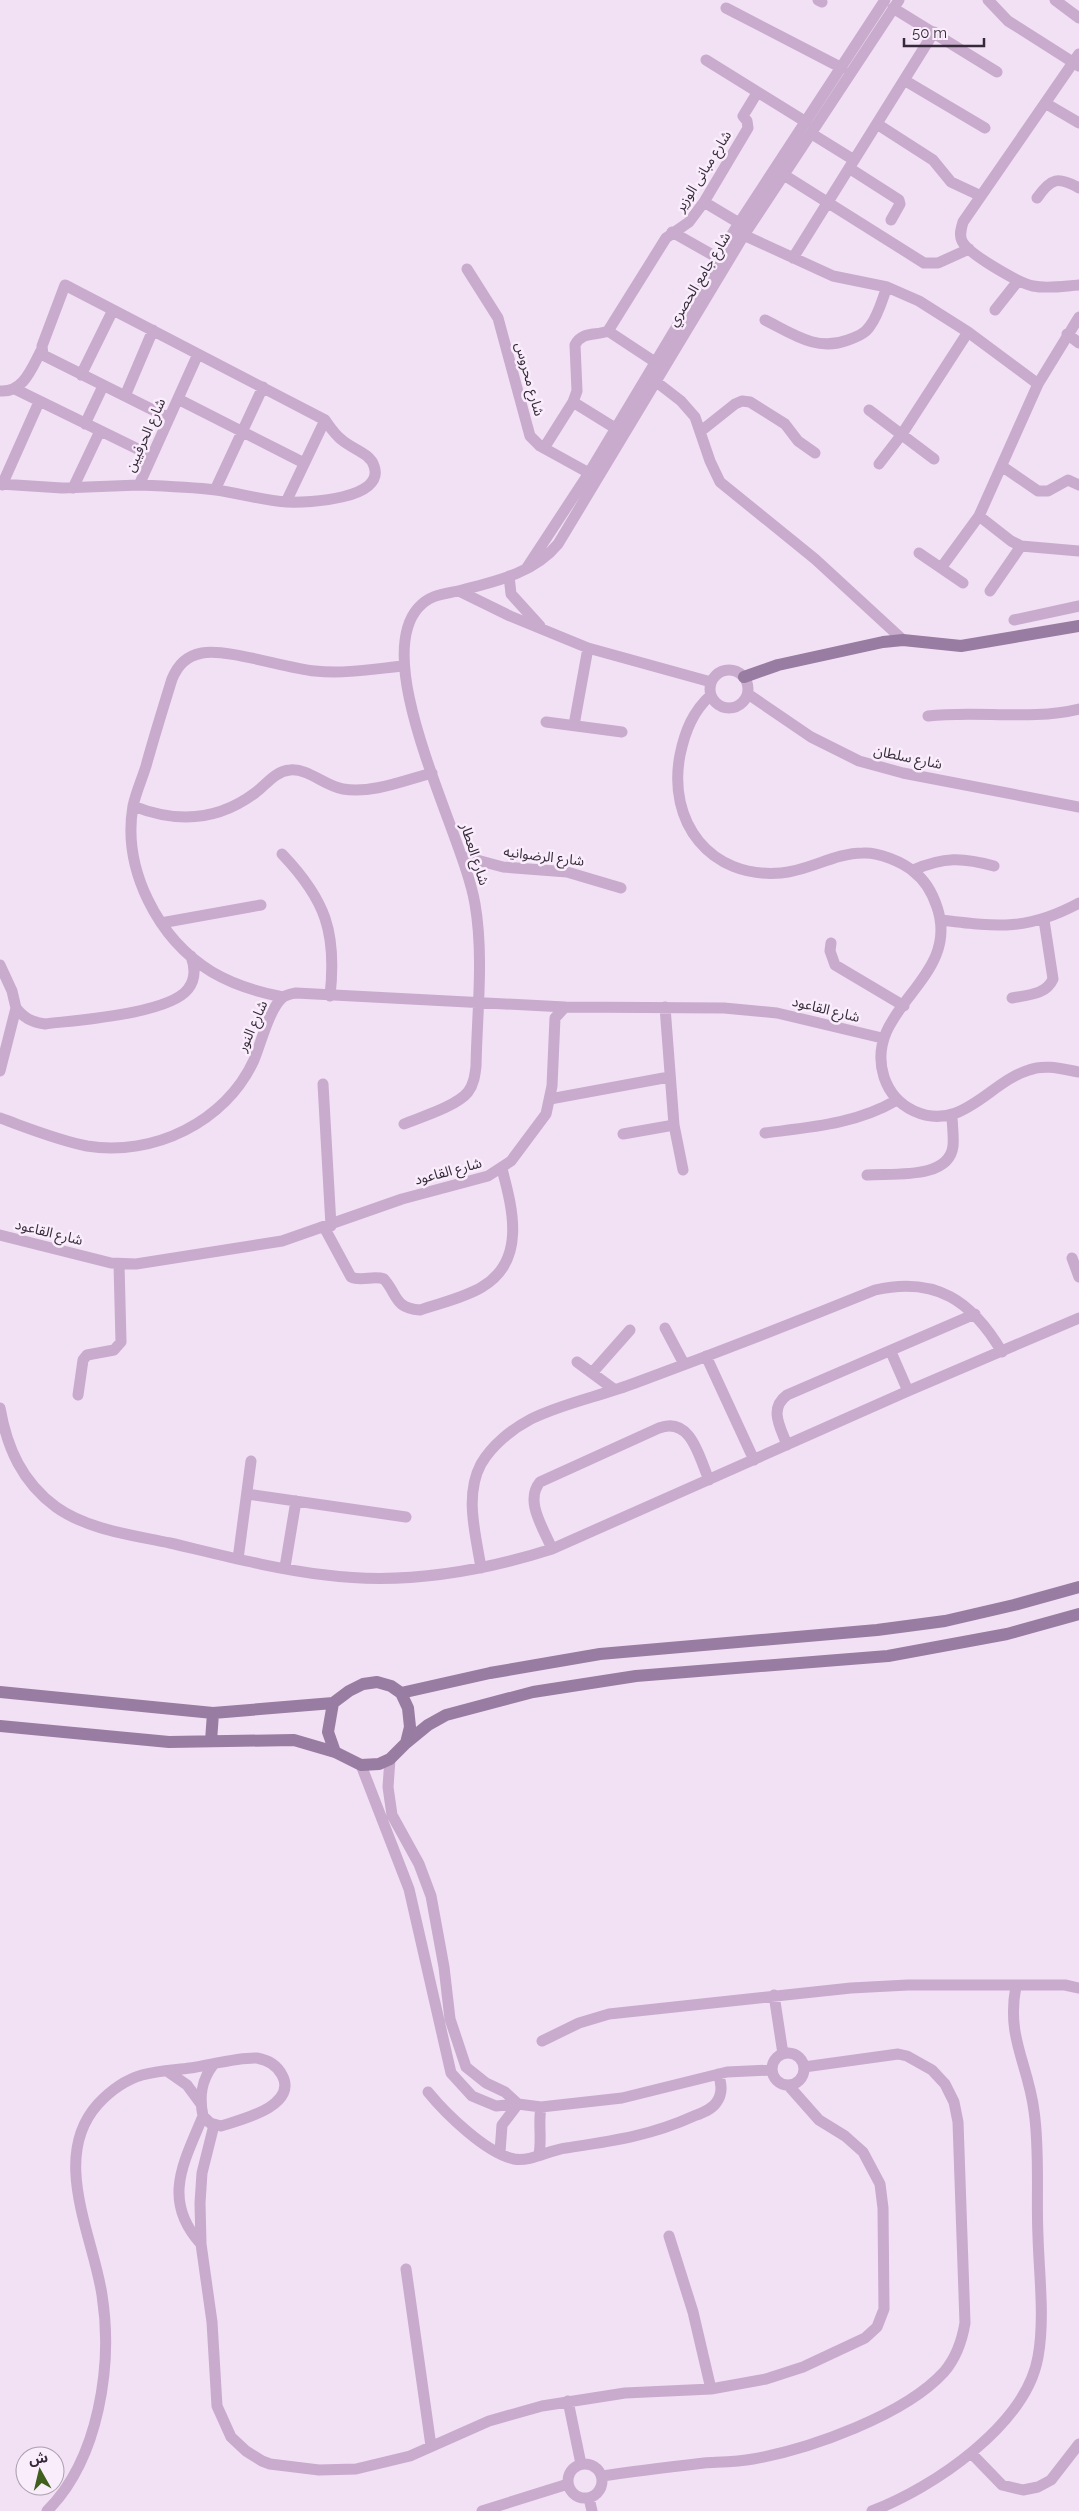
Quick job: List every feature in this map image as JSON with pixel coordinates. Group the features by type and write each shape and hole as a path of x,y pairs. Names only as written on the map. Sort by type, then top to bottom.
{"street":[{"name":"شارع جامع الحصري","path":"459,591 525,570 540,562 558,544 651,378 739,229 884,0"},
{"path":"988,0 1008,21 1077,61 1045,103 963,222 960,232 962,242 969,249 1018,281 1043,287 1079,285"},
{"path":"1055,0 1079,18"},
{"name":"شارع جامع الحصري","path":"525,570 615,428 651,378 655,362 718,258 739,229 784,175 896,4"},
{"path":"896,4 934,32 997,72"},
{"path":"726,8 842,68"},
{"path":"793,258 934,32"},
{"path":"706,60 756,93 806,122"},
{"path":"904,80 985,128"},
{"name":"شارع مبانى الوزير","path":"608,331 666,238 672,232 684,226 704,202 748,128 747,121 743,116 756,93"},
{"path":"1045,103 1079,123"},
{"path":"877,124 932,160 951,182 981,196"},
{"path":"812,134 899,200 900,204 891,220"},
{"path":"784,175 924,263 938,263 969,249"},
{"path":"1037,198 1050,182 1058,180 1068,181 1079,188"},
{"path":"704,202 739,229 793,258 833,276 887,287 926,304 968,332 1038,384"},
{"path":"672,232 718,258"},
{"name":"شارع محروس","path":"467,270 498,318 533,440 588,473"},
{"path":"995,310 1018,281"},
{"path":"0,391 15,389 23,382 42,349 65,286 325,420 340,439 372,461 375,468 374,481 371,486 352,494 331,499 286,502 215,490 140,484"},
{"path":"766,320 806,342 821,345 837,344 862,334 871,326 887,287"},
{"path":"81,375 113,310"},
{"path":"941,568 979,516 1003,468 1013,436 1038,384 1079,317"},
{"path":"125,396 153,330"},
{"path":"544,448 573,402 577,391 575,345 578,339 583,336 608,331 655,362"},
{"path":"880,464 902,434 968,332"},
{"path":"1067,334 1079,343"},
{"path":"42,349 45,358 169,418"},
{"name":"شارع الحرفيين","path":"1,485 73,488 140,484 198,354"},
{"path":"651,378 690,410 701,431 715,472 726,488 815,559 904,640"},
{"path":"85,424 104,386"},
{"path":"215,490 264,387"},
{"path":"15,389 38,402 152,456"},
{"path":"178,399 304,463"},
{"path":"1,485 38,402"},
{"path":"573,402 615,428"},
{"path":"701,431 735,404 750,402 786,424 798,441 815,453"},
{"path":"869,410 934,459"},
{"path":"286,502 325,420"},
{"path":"73,488 100,431"},
{"path":"1003,468 1038,491 1048,491 1068,480 1079,485"},
{"path":"979,516 1011,541 1021,546 1079,550"},
{"path":"990,590 1021,546"},
{"path":"919,553 963,583"},
{"path":"509,576 511,594 533,619 546,630"},
{"path":"459,591 510,616 588,648 711,682"},
{"name":"شارع العطار","path":"404,1124 457,1101 467,1093 474,1082 476,1066 478,1003 477,920 470,881 432,773 406,690 402,666 404,638 408,625 418,608 433,596 459,591"},
{"path":"1014,620 1079,606"},
{"path":"744,677 778,665 878,643 904,640 961,646 1079,626"},
{"path":"574,725 588,648"},
{"path":"283,997 258,992 234,983 211,971 191,956 161,923 149,902 140,879 134,849 133,806 172,679 177,668 190,656 218,652 317,672 402,666"},
{"path":"726,670 739,672 744,677 749,688 748,694 740,705 734,708 720,706 711,695 711,682 720,672 726,670"},
{"name":"شارع سلطان","path":"748,694 811,737 859,761 903,773 1079,806"},
{"path":"711,695 700,705 684,737 678,776 685,820 692,834 710,852 722,861 760,874 803,869 844,855 864,852 883,857 913,870 928,888 941,920 942,936 936,956 930,970 888,1025 882,1038 883,1071 890,1090 897,1100 917,1112 940,1116 952,1114 974,1105 1010,1079 1030,1069 1053,1067 1079,1072"},
{"path":"928,716 992,715 1079,709"},
{"path":"546,722 622,732"},
{"path":"133,806 170,817 206,816 241,803 276,775 290,770 304,772 329,786 357,790 432,773"},
{"path":"282,854 304,877 320,904 330,934 334,965 330,996"},
{"name":"شارع الرضوانيه","path":"462,856 503,867 568,872 621,888"},
{"path":"913,870 940,860 958,858 994,866"},
{"path":"941,920 1006,927 1044,920 1079,903"},
{"path":"161,923 261,905"},
{"path":"1012,998 1040,992 1046,989 1053,979 1044,920"},
{"path":"831,943 830,951 835,965 904,1006"},
{"path":"0,965 12,991 16,1008 23,1017 33,1022 45,1024 149,1009 180,996 188,989 193,978 194,967 191,956"},
{"name":"شارع النور","path":"0,1118 44,1134 87,1146 131,1147 174,1136 212,1113 242,1081 253,1062 276,1007 283,997 296,994 565,1007"},
{"name":"شارع القاعود","path":"0,1235 119,1264 136,1264 282,1241 402,1199 488,1176 502,1169 520,1151 546,1114 550,1099 555,1018 565,1007 724,1008 777,1013 882,1038"},
{"path":"665,1007 674,1125 683,1170"},
{"path":"0,1071 16,1008"},
{"path":"550,1099 669,1077"},
{"path":"323,1084 327,1226 351,1277 356,1279 378,1277 384,1280 392,1296 400,1304 410,1309 420,1310 480,1288 502,1270 509,1258 513,1243 512,1206 502,1169"},
{"path":"765,1133 842,1123 877,1112 897,1100"},
{"path":"867,1175 923,1172 937,1169 944,1165 953,1146 952,1114"},
{"path":"623,1134 674,1125"},
{"path":"1072,1258 1079,1278"},
{"path":"78,1395 83,1360 87,1355 114,1350 121,1342 119,1264"},
{"path":"481,1568 472,1498 476,1475 487,1454 511,1432 532,1419 615,1390 875,1290 890,1286 921,1286 936,1290 963,1304 985,1325 1002,1352"},
{"path":"787,1445 776,1416 778,1404 782,1399 975,1314"},
{"path":"0,1408 6,1437 17,1464 35,1488 57,1508 98,1526 238,1559 325,1575 370,1578 442,1574 481,1568 552,1549 908,1391 1079,1318"},
{"path":"665,1328 684,1364"},
{"path":"592,1373 630,1330"},
{"path":"891,1352 908,1391"},
{"path":"706,1356 754,1460"},
{"path":"577,1362 615,1390"},
{"path":"552,1549 533,1501 535,1487 546,1478 666,1425 680,1427 691,1438 709,1480"},
{"path":"238,1559 251,1460"},
{"path":"247,1494 406,1517"},
{"path":"285,1567 296,1501"},
{"path":"401,1693 515,1668 600,1654 877,1630 945,1621 1005,1608 1079,1587"},
{"path":"0,1726 169,1742 294,1740 335,1752 361,1765 379,1764 390,1759 428,1725 446,1714 533,1692 636,1676 888,1656 1007,1634 1079,1614"},
{"path":"0,1692 213,1713 333,1703 348,1691 370,1682 384,1683 401,1693 409,1717 406,1743"},
{"path":"333,1703 328,1732 335,1752"},
{"path":"211,1740 213,1713"},
{"path":"390,1759 388,1787 392,1815 419,1864 430,1896 444,1967 450,2019 466,2067 486,2083 505,2092 518,2104"},
{"path":"361,1765 409,1889 451,2073 472,2096 496,2106 518,2104 541,2108 622,2098 718,2074 772,2070"},
{"path":"428,1967 444,1967"},
{"path":"542,2041 579,2023 609,2014 774,1995 879,1986 1065,1985 1079,1988"},
{"path":"872,2511 923,2487 971,2453 1020,2401 1034,2371 1040,2346 1036,2130 1032,2095 1014,2033 1012,2013 1016,1986"},
{"path":"774,1995 783,2054"},
{"path":"214,2125 202,2173 201,2244 212,2322 217,2406 225,2427 238,2445 253,2456 270,2464 319,2470 374,2466 410,2456 489,2421 568,2401 625,2393 711,2389 766,2380 803,2368 865,2338 877,2327 883,2315 883,2208 876,2173 855,2144 819,2120 788,2085 777,2081 772,2070 776,2058 783,2054 794,2054 802,2062 804,2068 800,2080 788,2085"},
{"path":"602,2476 676,2466 750,2460 813,2444 861,2425 906,2400 936,2379 956,2355 965,2324 958,2122 950,2092 932,2070 916,2060 898,2054 804,2068"},
{"path":"47,2511 71,2482 86,2452 96,2419 105,2360 102,2296 77,2184 78,2138 91,2112 111,2091 142,2075 251,2058 263,2059 273,2064 284,2078 280,2096 267,2110 221,2126 214,2125 203,2116"},
{"path":"201,2244 185,2221 178,2194 183,2165 203,2116 201,2104 203,2084 213,2065"},
{"path":"451,2073 466,2067"},
{"path":"167,2071 187,2085 201,2104"},
{"path":"428,2092 460,2125 500,2152 510,2157 521,2159 565,2148 630,2138 667,2127 700,2114 712,2108 719,2098 722,2086 718,2074"},
{"path":"500,2152 502,2125 518,2104"},
{"path":"539,2154 538,2126 541,2108"},
{"path":"669,2236 693,2312 711,2389"},
{"path":"406,2269 431,2446"},
{"path":"568,2401 581,2464"},
{"path":"971,2453 1002,2485 1023,2490 1038,2487 1051,2480 1079,2444"},
{"path":"581,2464 594,2466 602,2476 600,2490 589,2498 576,2496 568,2484 570,2472 581,2464"},
{"path":"482,2511 568,2484"},
{"path":"589,2498 592,2511"}]}
